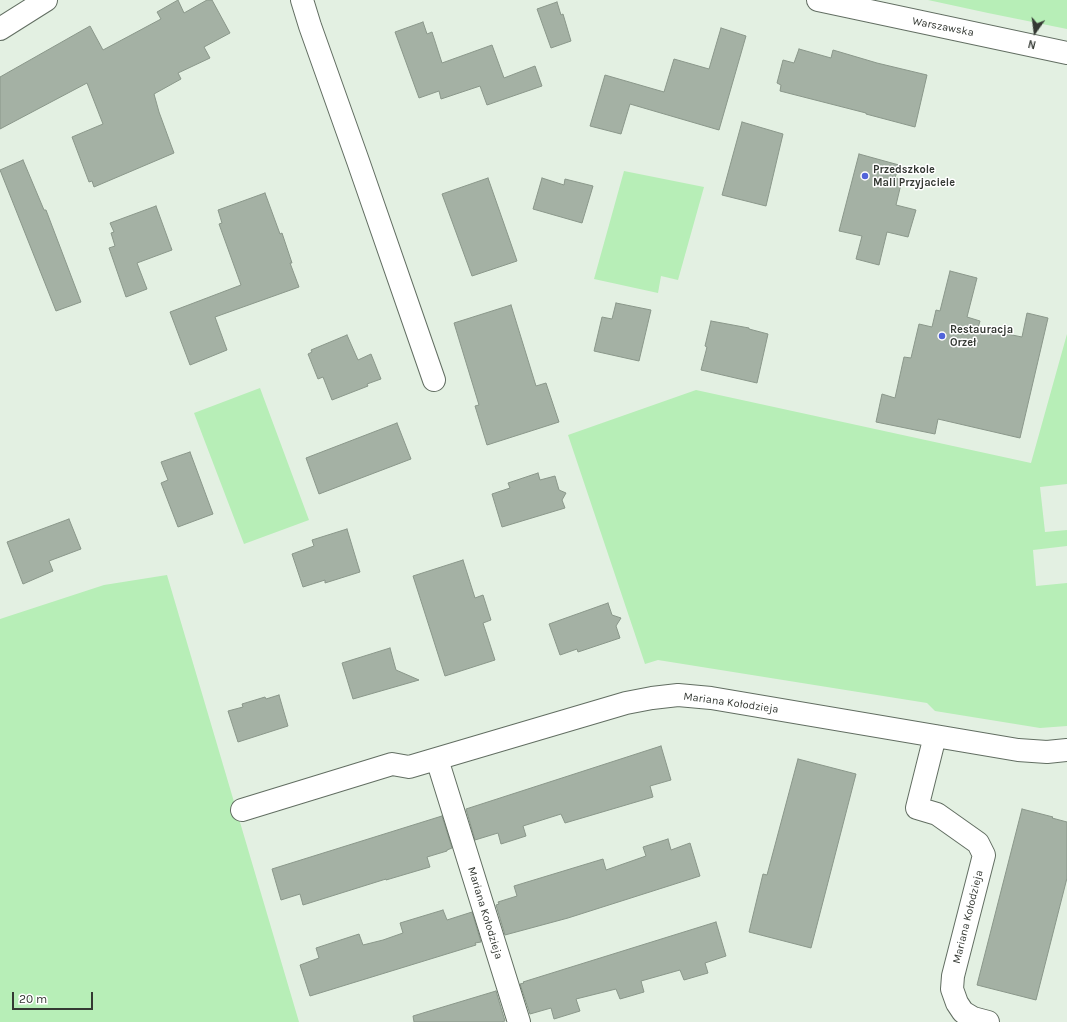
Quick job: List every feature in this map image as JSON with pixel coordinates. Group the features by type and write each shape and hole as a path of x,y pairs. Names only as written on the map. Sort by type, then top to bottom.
{"street":[{"path":"0,29 46,0"},
{"path":"302,0 434,380"},
{"name":"Warszawska","path":"818,0 1067,53"},
{"name":"Mariana Kołodzieja","path":"242,810 392,764 409,767 626,703 678,695 711,698 1018,750 1047,752 1067,750"},
{"name":"Mariana Kołodzieja","path":"935,736 917,808 937,814 978,843 984,855 953,976 952,989 957,1003 963,1012 973,1018 988,1022"},
{"name":"Mariana Kołodzieja","path":"437,759 519,1022"}],"green space":[{"path":"928,0 1067,0 1067,29 988,13"},
{"path":"624,171 704,187 678,280 661,276 658,293 594,279"},
{"path":"1067,334 1067,484 1040,487 1045,532 1067,530 1067,546 1033,550 1036,586 1067,583 1067,726 1040,728 935,711 927,703 658,660 645,664 568,435 696,390 1031,463"},
{"path":"260,388 309,520 244,544 194,413"},
{"path":"167,575 299,1022 0,1022 0,619 104,585"}],"building":[{"path":"178,0 184,13 207,0 212,0 230,33 204,47 210,58 178,73 181,79 154,94 174,153 94,187 92,181 89,182 72,137 103,124 87,83 0,129 0,77 90,26 103,50 161,19 157,12"},
{"path":"557,2 561,15 563,14 571,41 551,48 537,9"},
{"path":"423,22 427,34 432,32 442,63 492,45 504,78 535,66 542,86 487,105 480,86 441,99 439,91 419,98 395,32"},
{"path":"721,28 746,36 719,130 630,104 621,134 590,126 605,75 664,92 674,59 709,69"},
{"path":"799,49 831,58 833,50 877,63 927,75 915,127 780,91 781,85 777,83 783,60 794,63"},
{"path":"742,122 783,134 766,206 722,195"},
{"path":"859,154 899,165 895,178 902,180 896,205 916,210 908,237 887,232 879,265 856,259 862,236 839,231"},
{"path":"23,160 44,210 46,210 81,302 56,311 0,170"},
{"path":"488,178 517,261 472,276 442,194"},
{"path":"542,178 564,185 565,179 593,186 582,223 533,209"},
{"path":"265,193 280,234 282,233 292,263 290,263 299,287 215,317 227,350 190,365 170,312 241,285 219,224 222,223 218,210"},
{"path":"156,206 172,250 137,263 147,289 126,297 109,248 115,246 111,233 114,232 110,223"},
{"path":"950,271 977,278 967,317 980,321 978,328 1022,337 1027,313 1048,318 1020,438 938,419 935,434 876,422 882,394 895,398 904,357 911,358 919,324 932,327 936,310 940,311"},
{"path":"616,303 651,310 639,361 594,351 602,317 612,319"},
{"path":"511,305 536,386 546,383 559,422 487,445 475,406 479,405 454,323"},
{"path":"711,321 749,328 768,334 757,383 701,370 707,347 705,346"},
{"path":"347,335 358,360 371,354 381,379 367,384 368,386 332,400 323,377 318,379 308,354 312,352 311,350"},
{"path":"397,423 411,459 319,494 306,458"},
{"path":"190,452 213,514 178,527 161,483 168,480 161,462"},
{"path":"538,473 540,480 555,476 559,490 566,493 562,500 565,508 502,527 492,494 510,488 508,483"},
{"path":"69,519 81,549 49,561 53,571 23,584 7,542"},
{"path":"347,529 360,572 325,583 325,580 303,587 292,554 314,546 312,540"},
{"path":"463,560 475,598 483,595 491,620 483,623 495,660 445,676 413,576"},
{"path":"608,603 612,615 621,618 616,626 620,638 578,652 577,649 560,655 549,624"},
{"path":"390,648 396,670 419,680 353,699 342,663"},
{"path":"279,695 288,726 238,742 228,711 243,707 242,704 265,697 266,699"},
{"path":"661,746 671,780 650,786 653,797 565,823 561,814 523,826 526,836 501,844 498,833 475,840 466,809"},
{"path":"798,759 856,774 811,948 749,932 763,874 767,875"},
{"path":"1022,809 1067,822 1067,878 1036,1000 977,985"},
{"path":"442,816 452,848 427,857 430,867 303,905 300,894 281,900 272,869"},
{"path":"668,839 671,850 690,843 700,876 568,918 505,935 496,905 499,904 498,902 517,896 514,886 603,859 606,870 646,856 643,847"},
{"path":"443,910 447,920 472,912 481,942 475,943 476,945 310,996 300,965 319,958 316,948 359,934 363,945 383,940 403,933 400,923"},
{"path":"716,922 726,956 705,963 708,973 684,980 680,970 641,981 644,992 620,999 616,989 576,999 580,1011 554,1019 551,1008 530,1014 520,984 524,983 523,982"},
{"path":"496,991 505,1021 414,1022 413,1016"}],"place":[{"name":"Przedszkole Mali Przyjaciele","path":"865,176"},
{"name":"Restauracja Orzeł","path":"942,336"}]}
